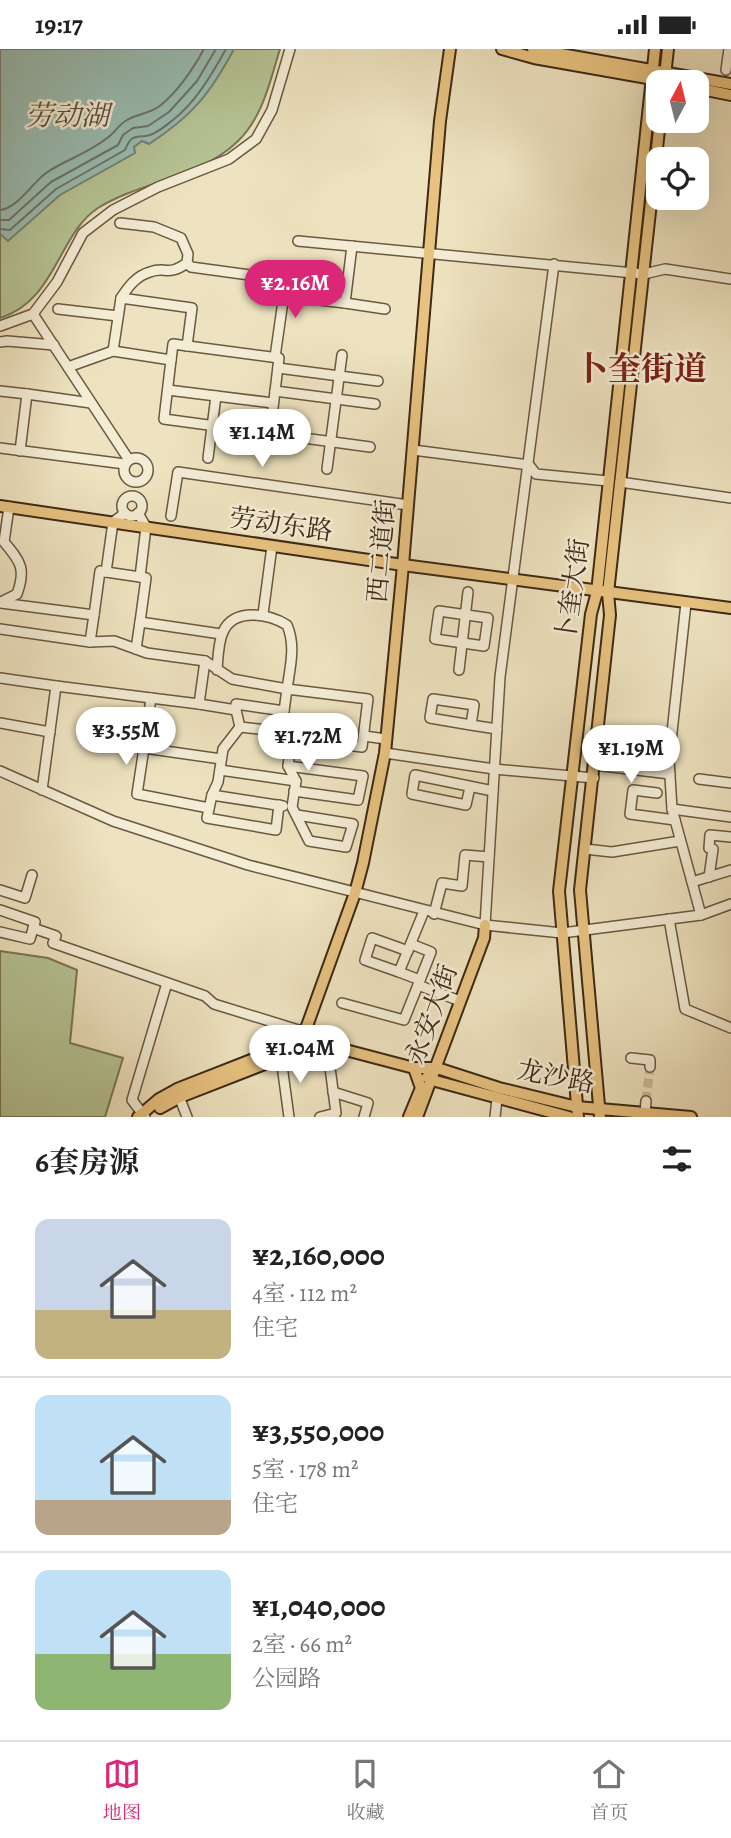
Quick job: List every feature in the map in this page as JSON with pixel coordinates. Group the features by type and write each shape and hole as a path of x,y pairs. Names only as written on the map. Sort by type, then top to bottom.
{"main road":[{"name":"西二道街","path":"306,1030 355,893 385,753 440,121 450,49"},
{"path":"502,49 534,58 646,73"},
{"path":"533,49 646,73"},
{"name":"卜奎大街","path":"652,70 655,49"},
{"path":"667,70 668,49"},
{"path":"709,82 731,84"},
{"path":"709,90 731,95"},
{"name":"卜奎大街","path":"638,273 648,133"},
{"name":"卜奎大街","path":"577,1112 559,891 591,614 602,592 638,273 658,133"},
{"name":"劳动东路","path":"4,506 403,565 731,608"},
{"name":"卜奎大街","path":"600,1113 580,890 610,615 602,592"},
{"name":"永安大街","path":"417,1117 484,939 485,925"},
{"path":"144,1116 178,1093 302,1040 306,1030 323,1044"},
{"path":"178,1093 323,1044"},
{"name":"龙沙路","path":"323,1044 414,1068 437,1068 577,1112 600,1113 645,1107 691,1117"},
{"name":"永安大街","path":"409,1117 421,1088 414,1068"},
{"name":"龙沙路","path":"414,1068 432,1080 569,1117"}],"street":[{"path":"0,325 33,314 57,282 83,233 113,210 159,187 229,159 256,139 272,110 290,49"},
{"path":"726,70 729,49"},
{"path":"113,351 121,298 131,283 151,271 174,272 187,263 188,254 181,238 154,227 120,223"},
{"path":"298,241 638,273 665,269 731,279"},
{"path":"345,303 352,246"},
{"path":"187,263 191,267 286,280 275,357"},
{"path":"485,925 500,677 554,264"},
{"path":"292,297 386,309"},
{"path":"121,298 192,308 187,346"},
{"path":"58,309 118,316"},
{"path":"0,448 127,462 140,459 148,468 144,478 135,482 124,474 127,462 33,314"},
{"path":"0,342 54,345"},
{"path":"270,433 279,358 173,344 164,419 370,447"},
{"path":"68,367 113,351 172,360"},
{"path":"327,470 342,355"},
{"path":"278,368 378,381"},
{"path":"167,390 273,403"},
{"path":"0,391 92,403"},
{"path":"275,391 375,404"},
{"path":"20,451 26,394"},
{"path":"208,458 216,396"},
{"path":"413,450 529,464 536,474 731,498"},
{"path":"172,516 178,472 408,505"},
{"path":"133,496 135,482"},
{"path":"138,513 131,516 125,513 122,507 124,500 133,496 138,498 141,504 138,513 146,527 141,577"},
{"path":"2,602 17,594 23,577 19,560 3,546 4,506"},
{"path":"106,572 113,523 125,513"},
{"path":"262,614 272,546"},
{"path":"90,642 100,571 141,577 146,578 136,649"},
{"path":"458,670 468,592"},
{"path":"2,602 94,615"},
{"path":"687,603 671,734 670,774 672,809 701,915"},
{"path":"439,611 488,618 484,646 462,643 435,639 439,611"},
{"path":"217,670 221,634 228,624 245,616 262,614 286,625 291,635 292,652 284,711 275,731"},
{"path":"140,622 221,634"},
{"path":"0,629 90,642 114,641 147,653 205,661 232,679 368,699 362,747 240,727"},
{"path":"199,704 205,661"},
{"path":"0,678 236,710"},
{"path":"42,790 56,686"},
{"path":"151,698 137,794 209,808"},
{"path":"471,725 474,705 433,699 430,718 471,725 497,729"},
{"path":"240,727 236,704 284,711"},
{"path":"0,723 50,732"},
{"path":"240,727 223,749 218,782 207,818 276,830 279,805"},
{"path":"212,795 279,805 294,811 353,824 346,847 309,841 294,811 295,786 288,766 292,736"},
{"path":"364,736 386,739"},
{"path":"144,748 221,759"},
{"path":"385,753 494,769 594,778"},
{"path":"595,765 670,774"},
{"path":"220,770 358,800 363,776 288,766"},
{"path":"0,771 113,821 248,865 485,925 562,933 701,915 731,904"},
{"path":"470,787 466,805 411,793 415,775 493,792"},
{"path":"699,779 731,783"},
{"path":"657,793 632,790 630,814 675,820"},
{"path":"672,809 731,817"},
{"path":"709,877 713,849 709,848 710,835 731,837"},
{"path":"585,849 612,852 680,841"},
{"path":"434,914 442,883 462,886 465,855 489,857"},
{"path":"692,882 731,870"},
{"path":"0,890 25,898 32,875"},
{"path":"0,910 35,922 30,939 0,932"},
{"path":"399,972 424,911"},
{"path":"669,919 685,1009 731,1028"},
{"path":"33,928 56,936 54,943 205,996 214,1005 306,1030"},
{"path":"342,1003 404,1020 419,982 431,951 372,938 365,960 399,972 419,982 460,1001"},
{"path":"144,1116 132,1100 167,983"},
{"path":"320,1117 340,1115 323,1044"},
{"path":"281,1058 289,1117"},
{"path":"631,1058 650,1060 650,1067"},
{"path":"333,1092 369,1103 364,1117"},
{"path":"178,1093 187,1117"},
{"path":"495,1117 497,1099"}],"green space":[{"name":"劳动湖","path":"0,49 280,49 260,110 238,141 207,163 133,191 98,208 74,234 45,283 33,297 19,309 0,318"},
{"path":"0,951 48,958 77,970 70,1043 123,1058 105,1117 0,1117"}],"water":[{"name":"劳动湖","path":"0,49 234,49 199,103 177,124 149,144 142,141 134,147 135,153 60,195 8,241 0,234"}],"tunnel":[{"path":"646,1101 650,1067"}],"district":[{"name":"卜奎街道","path":"641,368"}]}
